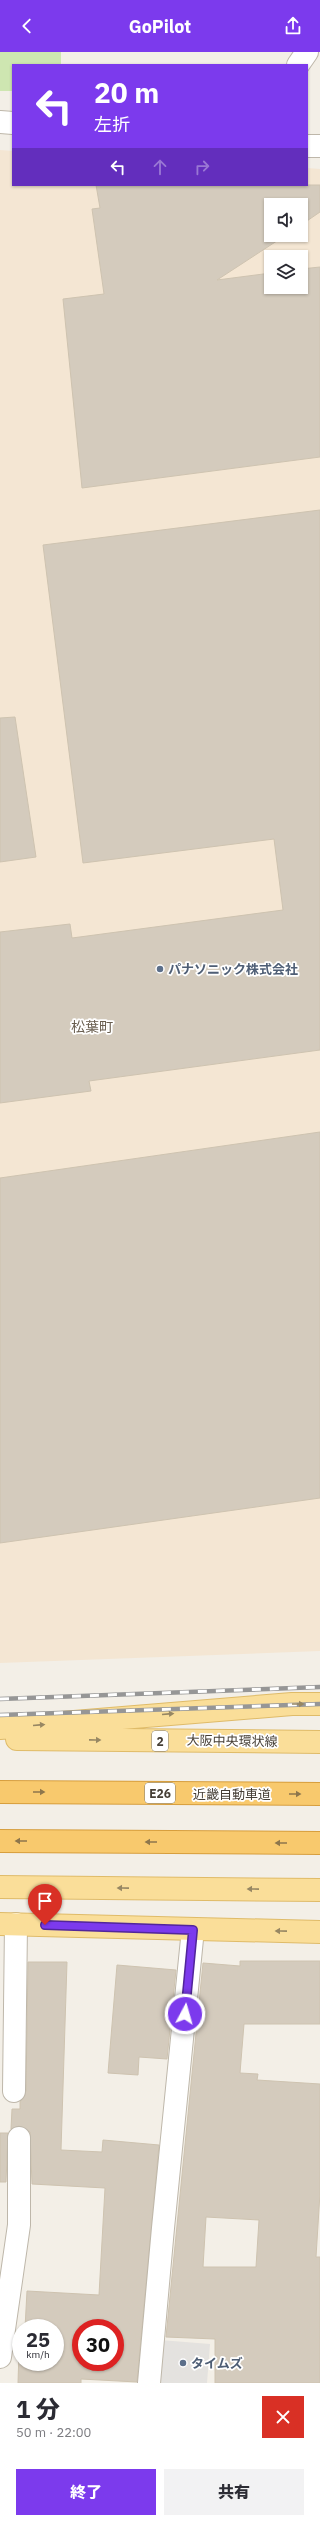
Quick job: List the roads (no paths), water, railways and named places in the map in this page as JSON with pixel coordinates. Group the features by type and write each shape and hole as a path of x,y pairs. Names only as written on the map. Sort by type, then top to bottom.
{"highway":[{"name":"近畿自動車道","path":"0,1792 320,1794"},
{"path":"0,1841 320,1843"}],"main road":[{"path":"0,1728 292,1704 320,1704"},
{"name":"大阪中央環状線","path":"0,1739 320,1742"},
{"path":"0,1887 320,1890"},
{"path":"8,1924 193,1930 320,1932"}],"street":[{"path":"299,64 307,52"},
{"path":"0,122 12,123"},
{"path":"308,146 320,146"},
{"path":"8,1924 14,2091"},
{"path":"149,2383 193,1930"},
{"path":"0,2358 7,2263 19,2225 19,2138"}],"railway":[{"path":"0,1699 320,1687"},
{"path":"0,1715 320,1704"}],"place":[{"name":"パナソニック株式会社","path":"160,969"},
{"name":"タイムズ","path":"183,2363"}],"district":[{"name":"松葉町","path":"92,1027"}]}
